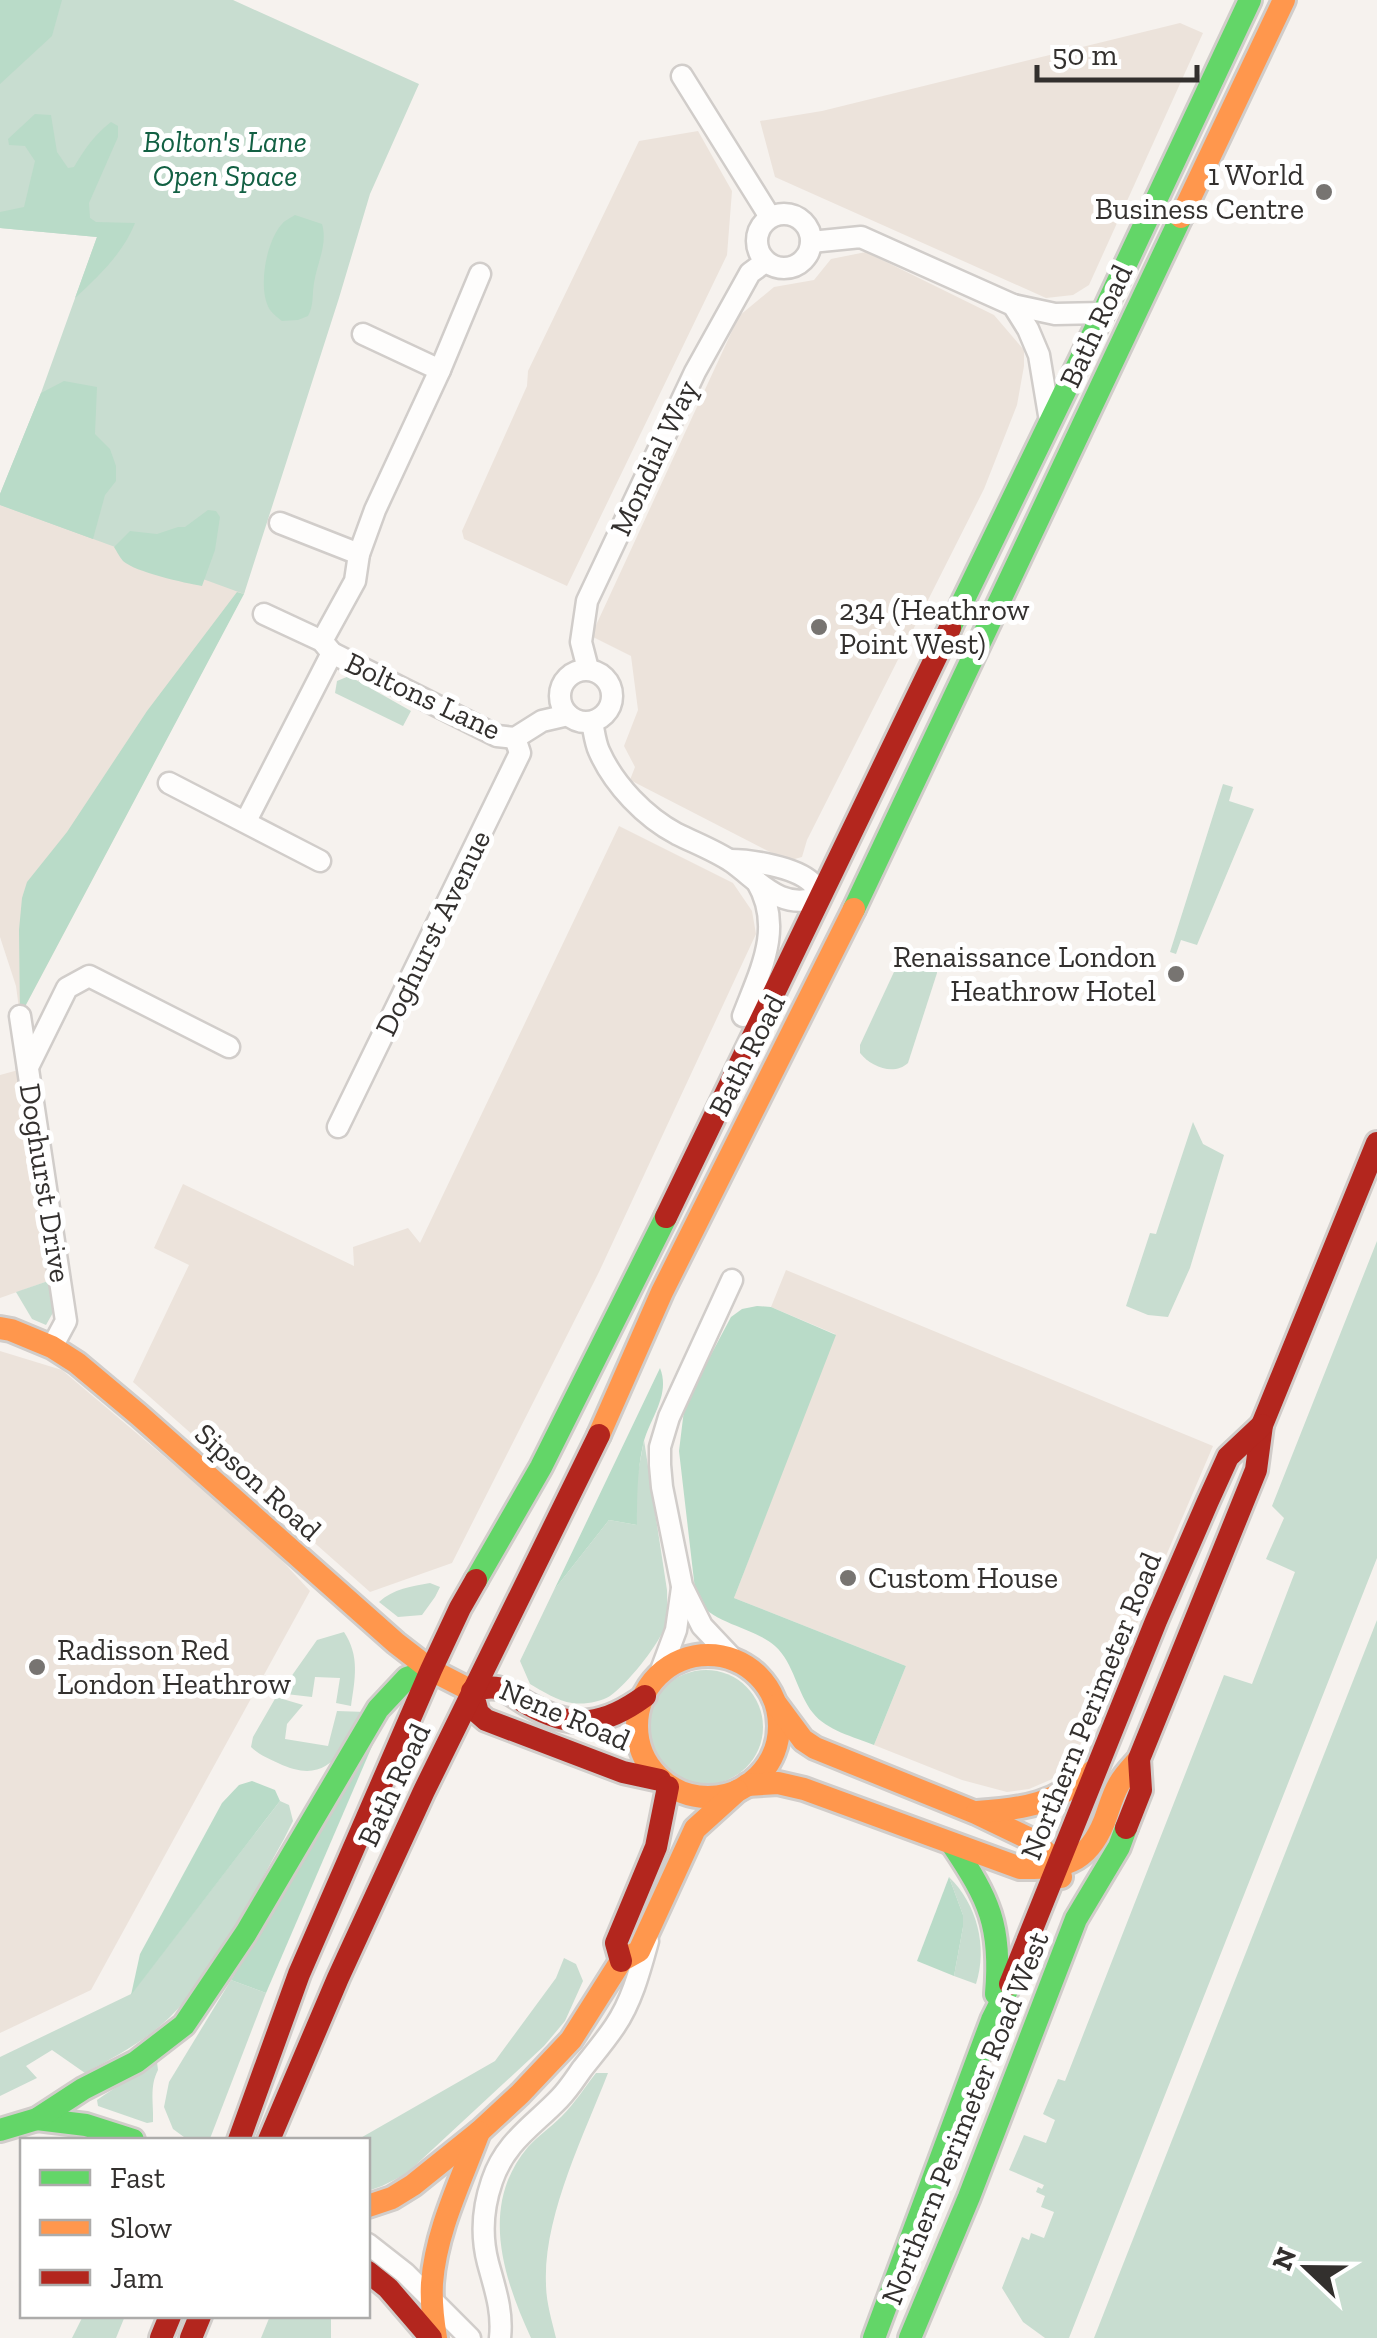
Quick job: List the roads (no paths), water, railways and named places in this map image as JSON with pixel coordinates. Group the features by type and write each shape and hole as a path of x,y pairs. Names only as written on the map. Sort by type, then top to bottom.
{"main road":[{"name":"Bath Road","path":"243,2130 299,1974 431,1670 468,1592 540,1467 632,1288 1250,0"},
{"name":"Bath Road","path":"272,2135 346,1961 472,1691 592,1450 662,1292 852,912 1284,0"},
{"name":"Northern Perimeter Road","path":"1076,1919 1130,1819 1141,1790 1139,1759 1256,1470 1262,1425 1377,1143"},
{"name":"Sipson Road","path":"0,1328 52,1347 77,1363 345,1600 431,1670 472,1691"},
{"name":"Northern Perimeter Road","path":"992,2020 1015,1975 1163,1603 1228,1457 1262,1425"},
{"path":"1076,1919 1058,1867 1032,1840 976,1812 816,1748 803,1740 762,1679 735,1661 696,1655 683,1659 660,1672 645,1696 636,1734 644,1761 664,1784 696,1796 724,1795 742,1788 778,1784 804,1789 1020,1868 1058,1867 1088,1851 1118,1785 1139,1759"},
{"path":"0,2130 37,2119 83,2088 136,2062 184,2025 246,1934 378,1709 407,1678 431,1670"},
{"name":"Nene Road","path":"645,1696 606,1719 588,1724 566,1721 493,1686 472,1691 478,1713 486,1720 664,1784"},
{"path":"370,2205 413,2185 480,2131 553,2061 621,1962 639,1951 695,1829 757,1777 772,1758 780,1732 776,1704"},
{"path":"976,1812 1040,1805 1077,1788 1097,1768"},
{"path":"621,1962 616,1942 656,1847 664,1784"},
{"path":"952,1844 972,1874 995,1922 1000,1962 992,2020"},
{"name":"Northern Perimeter Road West","path":"910,2338 1076,1919"},
{"name":"Northern Perimeter Road West","path":"874,2338 992,2020"},
{"path":"37,2119 78,2122 129,2138"},
{"path":"434,2338 431,2299 438,2240 480,2131"},
{"path":"370,2274 434,2338"}],"street":[{"path":"682,76 770,218"},
{"path":"778,214 794,216 807,226 811,242 806,258 791,268 782,269 766,262 757,247 759,230 770,218 778,214"},
{"path":"811,242 860,236 1013,304 1055,314 1103,313"},
{"name":"Mondial Way","path":"588,669 581,642 587,601 695,372 750,273 766,262"},
{"name":"Boltons Lane","path":"246,821 327,647 355,581 359,554 375,510 480,274"},
{"path":"1013,304 1039,355 1050,422"},
{"path":"364,334 440,370"},
{"path":"280,522 359,554"},
{"name":"Boltons Lane","path":"264,614 497,736 515,738 542,722 568,715"},
{"path":"595,670 607,680 612,696 606,712 592,722 568,715 560,701 562,685 572,672 595,670"},
{"path":"592,722 598,749 612,776 652,820 729,860 789,901 800,903 821,896"},
{"name":"Doghurst Avenue","path":"338,1127 520,753 515,738"},
{"path":"169,783 320,861"},
{"path":"729,860 748,860 796,874 809,880 821,896 852,912"},
{"name":"Bath Road","path":"721,1100 769,936 767,898 757,882"},
{"path":"28,1068 66,988 89,976 229,1047"},
{"name":"Doghurst Drive","path":"20,1016 66,1321 52,1347"},
{"path":"732,1280 669,1417 660,1447 662,1487 682,1586 702,1626 735,1661"},
{"path":"660,1672 676,1630 682,1586"},
{"path":"500,2338 498,2290 484,2238 484,2208 493,2178 505,2152 559,2099 617,2024 637,1982 652,1924"},
{"path":"370,2246 405,2273 470,2338"}],"place":[{"name":"1 World Business Centre","path":"1324,192"},
{"name":"234 (Heathrow Point West)","path":"819,627"},
{"name":"Renaissance London Heathrow Hotel","path":"1176,974"},
{"name":"Custom House","path":"848,1578"},
{"name":"Radisson Red London Heathrow","path":"37,1667"}],"park label":[{"name":"Bolton's Lane Open Space","path":"225,159"}]}
